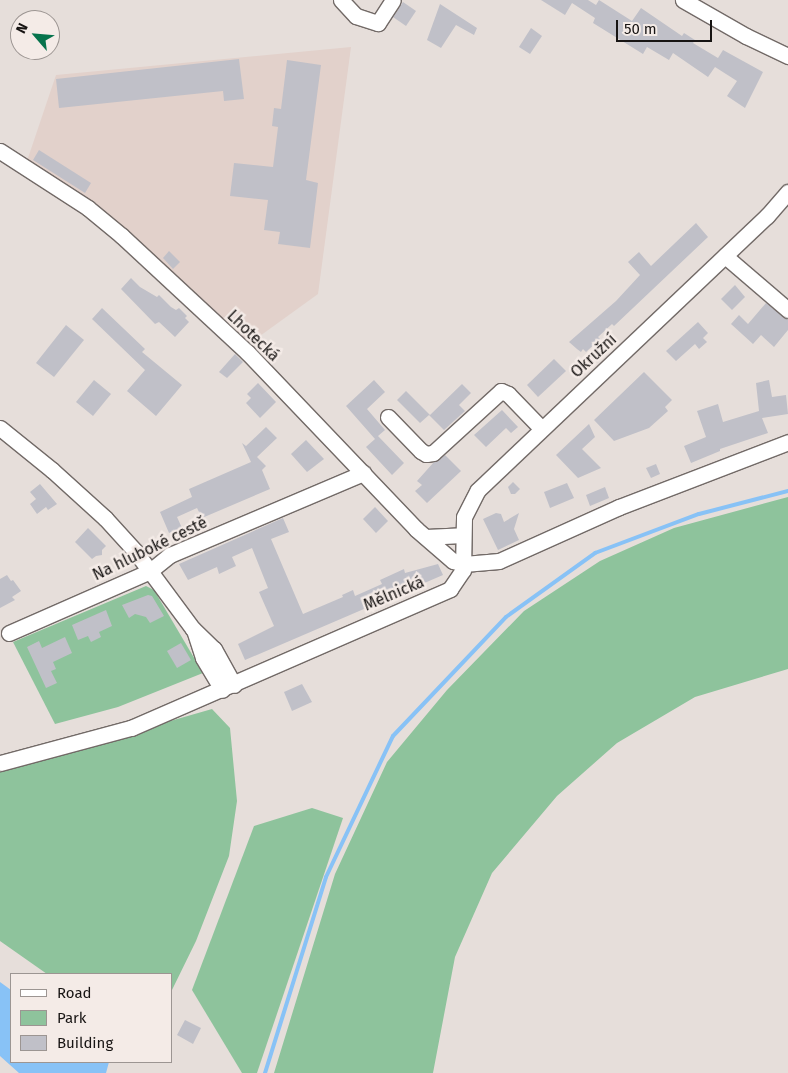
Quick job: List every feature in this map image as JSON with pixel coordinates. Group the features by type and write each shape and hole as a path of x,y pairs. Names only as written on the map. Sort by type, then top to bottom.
{"street":[{"path":"341,0 356,16 378,23 393,0"},
{"path":"683,0 746,36 788,56"},
{"name":"Lhotecká","path":"0,150 88,208 122,236 246,352 426,537 448,558 464,564"},
{"name":"Okružní","path":"464,564 462,535 466,510 478,490 541,428 767,216 788,192"},
{"path":"725,256 788,310"},
{"path":"388,416 426,454 433,453 501,391 508,394 541,428"},
{"path":"0,428 52,470 105,518 136,551 193,630 203,658 228,687"},
{"path":"464,564 499,561 619,507 788,442"},
{"name":"Na hluboké cestě","path":"9,633 150,571 170,555 363,473"},
{"path":"426,537 462,535"},
{"name":"Mělnická","path":"0,763 131,728 228,687 450,589 460,578 464,564"}],"shaded area":[{"path":"351,47 318,294 246,346 27,161 56,75"}],"green space":[{"path":"788,497 788,669 695,697 617,743 557,796 492,873 455,957 433,1073 274,1073 335,874 387,762 447,690 524,611 600,561 674,528"},
{"path":"146,586 154,590 203,673 118,707 55,724 13,642"},
{"path":"212,709 230,728 237,801 229,856 196,941 172,990 172,973 46,973 0,941 0,770"},
{"path":"312,808 343,818 257,1073 242,1073 192,990 254,826"}],"water":[{"path":"0,982 10,989 10,1063 109,1063 106,1073 19,1073 0,1056"}],"building":[{"path":"541,0 588,0 596,5 599,0 632,21 641,8 682,36 684,33 695,40 693,43 718,58 723,50 763,72 745,108 727,96 737,81 715,67 708,77 673,53 669,60 647,47 643,54 593,23 595,18 572,3 565,15"},
{"path":"403,2 416,11 406,26 393,17"},
{"path":"440,4 477,28 474,35 456,25 441,48 427,40"},
{"path":"531,28 542,36 530,54 519,47"},
{"path":"239,59 244,99 224,101 223,91 59,108 56,79"},
{"path":"287,60 321,65 306,180 318,183 310,248 278,244 280,232 264,230 268,200 230,196 234,163 273,167 278,127 272,126 274,108 281,109"},
{"path":"39,150 91,183 85,193 33,160"},
{"path":"696,223 708,237 614,326 612,324 598,337 600,339 586,352 583,349 581,352 569,342 616,301 640,275 628,262 639,252 651,266"},
{"path":"169,251 180,262 173,269 163,258"},
{"path":"131,278 140,287 157,297 159,295 171,307 176,310 179,308 187,316 185,318 189,322 175,337 159,322 155,324 121,289"},
{"path":"735,285 745,297 732,310 721,299"},
{"path":"766,303 788,320 788,330 774,347 761,335 753,344 731,324 739,315 748,324"},
{"path":"102,308 145,349 142,352 182,385 156,416 127,391 145,370 92,319"},
{"path":"698,322 708,333 703,338 707,342 699,349 695,344 676,361 666,351"},
{"path":"66,325 84,340 54,377 36,363"},
{"path":"235,354 243,362 227,378 219,372"},
{"path":"554,359 566,371 538,397 527,385"},
{"path":"644,372 672,400 665,407 668,411 649,428 614,441 594,420"},
{"path":"94,380 111,394 93,416 76,402"},
{"path":"374,380 385,392 367,409 385,430 378,436 404,463 392,475 366,447 375,439 346,406"},
{"path":"769,380 772,397 786,395 788,414 762,418 768,433 720,449 720,451 691,463 684,446 706,437 697,411 718,404 723,422 759,411 756,383"},
{"path":"258,383 276,402 260,418 246,403 251,398 247,394"},
{"path":"462,384 471,393 459,405 465,411 444,430 429,415 420,423 397,400 406,391 430,415"},
{"path":"502,410 518,427 511,433 506,428 486,447 474,435"},
{"path":"589,424 595,437 582,449 601,468 578,478 556,455"},
{"path":"266,427 277,438 257,457 266,466 262,470 270,489 202,518 197,508 177,517 182,528 169,533 160,512 192,497 189,489 251,462 242,443 246,446"},
{"path":"306,440 324,459 307,472 291,454"},
{"path":"445,455 461,471 427,503 415,491 422,485 417,481 434,462"},
{"path":"656,464 660,474 651,478 646,468"},
{"path":"513,482 520,489 515,494 511,494 508,487"},
{"path":"567,483 574,498 550,508 544,492"},
{"path":"40,484 57,504 48,510 46,507 37,514 30,504 36,499 30,492"},
{"path":"605,487 609,498 590,506 586,495"},
{"path":"375,507 388,521 376,533 363,519"},
{"path":"496,513 501,514 504,522 519,513 514,529 519,540 498,550 483,519"},
{"path":"283,518 289,532 271,539 303,614 343,597 342,595 353,590 355,596 382,584 380,580 404,569 405,573 438,564 443,575 245,660 238,644 274,626 259,592 268,588 252,548 232,557 236,566 219,574 217,567 188,580 179,564"},
{"path":"88,528 106,546 102,550 102,555 92,559 75,542"},
{"path":"7,575 21,591 12,597 15,600 0,608 0,579"},
{"path":"148,595 152,596 164,616 150,623 146,617 135,614 129,618 122,605"},
{"path":"106,610 112,626 99,632 101,637 91,642 88,636 78,640 72,625"},
{"path":"65,637 72,653 53,662 56,669 51,671 57,683 46,688 27,647 39,641 42,648"},
{"path":"181,643 191,660 177,668 167,651"},
{"path":"302,684 312,702 292,711 284,692"},
{"path":"185,1020 201,1028 193,1044 177,1035"}],"waterway":[{"path":"265,1073 326,877 393,736 506,617 595,553 699,514 788,491"}]}
